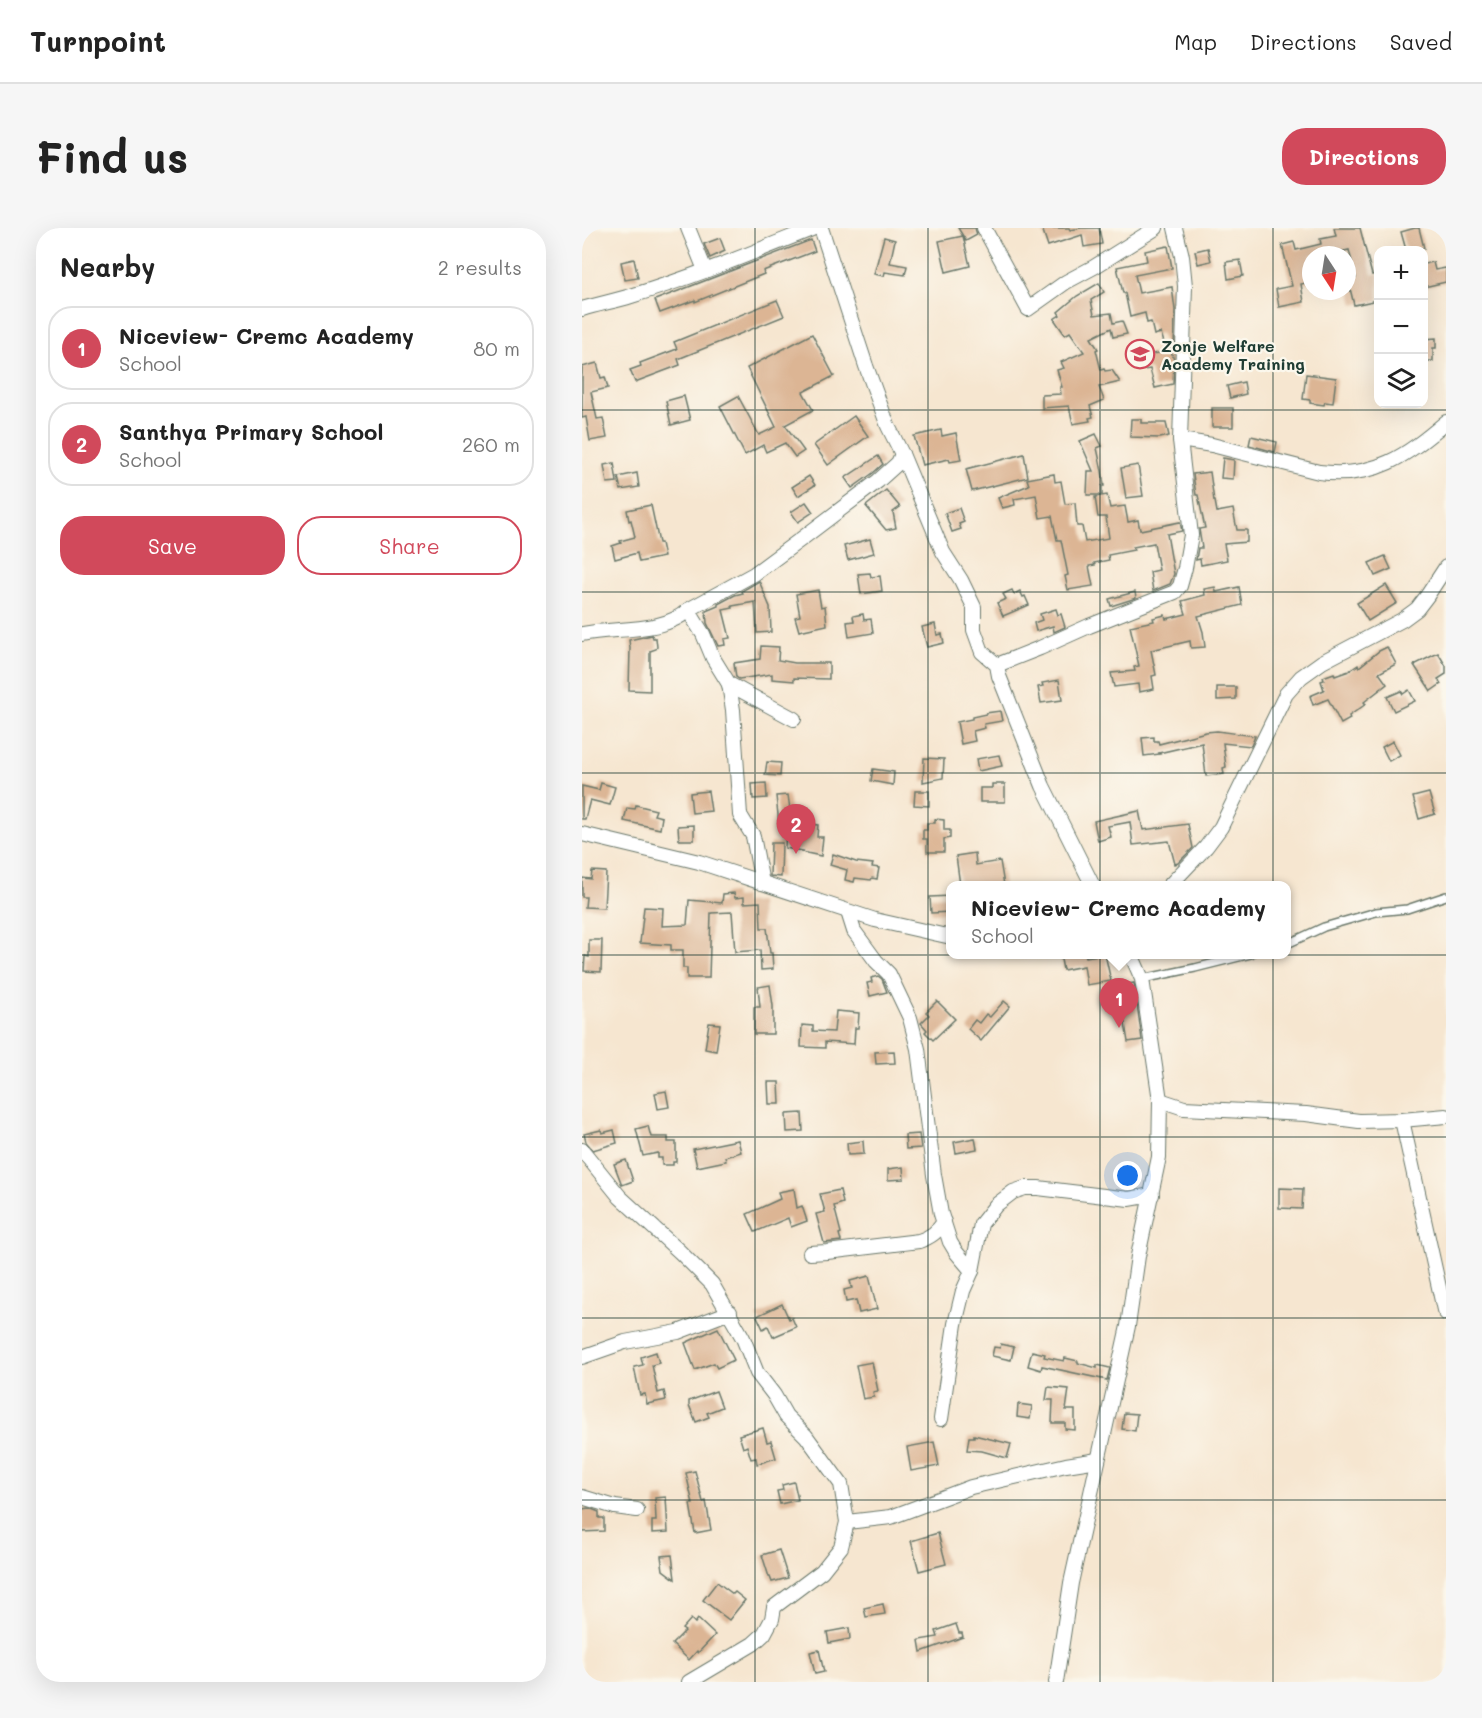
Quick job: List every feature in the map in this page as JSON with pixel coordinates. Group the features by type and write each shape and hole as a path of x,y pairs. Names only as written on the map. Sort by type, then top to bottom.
{"street":[{"path":"688,228 705,270"},
{"path":"582,309 629,297 814,228"},
{"path":"821,228 888,426 944,552 974,607 974,630 982,652 997,665 999,676 1043,786 1091,881"},
{"path":"984,228 1028,309 1066,282 1156,228"},
{"path":"997,665 1175,592 1180,586 1191,535 1180,440 1185,286 1182,256 1175,229 1190,228"},
{"path":"1180,440 1212,445 1319,472 1351,473 1369,470 1401,456 1415,448 1446,422"},
{"path":"582,634 664,624 681,616 754,574 878,481 897,463 902,454"},
{"path":"1171,881 1206,847 1221,827 1286,694 1301,677 1322,662 1402,620 1417,609 1446,567"},
{"path":"688,610 729,684 740,815 753,836 762,883"},
{"path":"729,684 794,719"},
{"path":"582,834 699,862 874,920 946,936"},
{"path":"848,912 854,931 876,961 889,974 910,1018 918,1049 934,1175 944,1222 950,1242 972,1271"},
{"path":"1056,1682 1071,1583 1128,1326 1138,1256 1160,1157 1160,1100 1137,963"},
{"path":"1160,1100 1184,1108 1306,1114 1359,1121 1446,1116"},
{"path":"1402,1120 1446,1313"},
{"path":"582,1150 620,1197 712,1284 730,1312 757,1373 786,1416 806,1436 841,1484 847,1522 841,1547 832,1559 810,1581 774,1607 772,1619 764,1634 753,1644 689,1682"},
{"path":"941,1419 963,1291 972,1271 981,1224 996,1205 1013,1192 1025,1188 1129,1199 1152,1195"},
{"path":"810,1253 919,1240 931,1236 944,1222"},
{"path":"582,1357 625,1342 678,1332 730,1312"},
{"path":"847,1522 891,1517 971,1486 1098,1460"},
{"path":"582,1497 615,1507 637,1510"}],"lane":[{"path":"1291,942 1324,927 1376,912 1407,909 1446,896"},
{"path":"1137,963 1195,968 1231,959"}],"building":[{"path":"958,228 975,228 977,235 966,241"},
{"path":"1042,228 1069,228 1070,230 1099,228 1102,244 1084,247 1082,235 1048,246"},
{"path":"1334,228 1360,228 1372,275 1374,274 1374,301 1354,305 1353,300 1356,300 1356,246 1313,246 1321,244 1320,239 1336,236"},
{"path":"1419,228 1424,246 1405,246 1401,232"},
{"path":"963,236 970,266 946,272 939,241"},
{"path":"884,237 895,240 890,263 907,266 905,275 885,272 884,276 874,274"},
{"path":"720,238 725,251 710,258 704,244"},
{"path":"811,240 815,251 763,271 764,274 695,302 695,300 660,313 655,300"},
{"path":"1294,242 1296,250 1302,249 1301,284 1304,302 1279,307 1276,289 1292,286 1282,245"},
{"path":"1168,246 1172,268 1135,275 1139,293 1172,287 1175,310 1174,347 1166,349 1161,333 1154,335 1151,322 1147,323 1145,313 1130,317 1117,267 1147,261 1145,251"},
{"path":"1208,248 1211,261 1198,264 1195,251"},
{"path":"634,259 638,278 625,280 621,262"},
{"path":"1240,260 1243,276 1228,279 1226,262"},
{"path":"1433,262 1435,270 1446,268 1446,282 1428,286 1428,263"},
{"path":"1099,283 1104,292 1091,300 1094,315 1111,313 1113,323 1122,321 1127,334 1113,337 1111,328 1091,338 1098,349 1096,350 1101,370 1112,370 1120,382 1099,387 1104,400 1090,406 1093,417 1089,418 1090,421 1073,424 1069,406 1042,408 1042,395 1061,394 1060,387 1062,387 1057,370 1064,368 1061,362 1084,352 1070,332 1065,335 1054,319 1060,315 1058,312 1077,296"},
{"path":"777,300 784,316 678,359 680,365 635,382 630,370 641,366 640,363 677,349 674,342"},
{"path":"812,334 834,376 803,392 813,410 785,425 804,451 795,457 785,443 766,452 763,445 745,455 720,406 738,396 759,435 776,427 747,368"},
{"path":"1436,338 1433,361 1428,361 1428,339"},
{"path":"1171,351 1174,360 1173,384 1155,388 1150,369 1143,370 1140,356"},
{"path":"597,363 601,378 605,377 608,388 591,392 597,419 603,418 607,438 590,441 586,417 582,418 582,367"},
{"path":"1306,374 1336,378 1333,403 1325,402 1324,405 1310,403 1310,400 1303,399"},
{"path":"1244,382 1246,394 1230,398 1227,386"},
{"path":"684,396 690,420 671,425 666,401"},
{"path":"1212,408 1233,408 1233,427 1212,427"},
{"path":"854,416 868,436 828,465 814,445"},
{"path":"1131,419 1141,419 1141,423 1166,423 1169,436 1130,437"},
{"path":"941,430 942,436 956,433 961,460 950,462 949,459 922,465 914,436"},
{"path":"1096,434 1102,446 1097,448 1104,486 1102,486 1102,495 1087,495 1088,471 1093,471 1080,441"},
{"path":"1251,436 1277,442 1275,452 1249,445"},
{"path":"1024,454 1028,477 972,491 966,469"},
{"path":"878,456 883,464 852,488 845,478"},
{"path":"1223,458 1234,460 1233,479 1221,478"},
{"path":"614,463 617,482 607,483 604,465"},
{"path":"1138,465 1143,496 1126,498 1121,468"},
{"path":"1210,472 1217,512 1233,509 1237,530 1247,530 1247,542 1224,544 1227,560 1201,565 1200,559 1196,560 1198,548 1202,548 1199,529 1205,528 1193,474"},
{"path":"637,473 639,487 621,490 618,477"},
{"path":"1054,474 1055,482 1061,481 1065,504 1075,503 1077,526 1082,526 1085,542 1109,538 1106,517 1098,517 1095,497 1107,495 1110,508 1125,506 1128,522 1138,520 1140,530 1180,522 1182,531 1167,534 1174,574 1170,584 1153,591 1150,572 1159,570 1154,543 1108,555 1109,560 1089,566 1093,586 1068,590 1065,576 1068,575 1061,540 1057,540 1052,516 1040,518 1036,495 1014,499 1015,505 1002,508 998,498 1029,485 1027,479"},
{"path":"809,476 815,485 798,496 792,487"},
{"path":"886,490 900,507 893,512 896,528 886,530 866,506"},
{"path":"806,502 813,512 798,522 791,512"},
{"path":"651,505 664,557 639,562 637,553 615,559 612,546 635,537 627,510"},
{"path":"959,508 964,522 959,524 961,529 952,532 945,513"},
{"path":"870,539 874,553 848,560 844,546"},
{"path":"1385,556 1391,569 1375,576 1369,563"},
{"path":"870,573 871,577 880,576 882,591 861,594 858,574"},
{"path":"759,581 770,607 771,632 757,633 755,602 732,606 733,608 723,610 730,638 724,639 725,645 718,646 707,623 706,611 743,593 742,591"},
{"path":"1386,585 1397,603 1368,621 1357,603"},
{"path":"1215,587 1216,592 1239,587 1242,605 1198,616 1205,647 1191,648 1190,641 1151,650 1156,675 1152,676 1154,689 1139,692 1138,684 1114,687 1111,673 1135,671 1134,667 1139,666 1130,626 1154,621 1153,618 1165,615 1166,619 1186,614 1182,601 1205,595 1204,589"},
{"path":"818,590 821,607 825,606 827,625 799,631 795,617 800,616 796,594"},
{"path":"1012,590 1014,594 1020,591 1029,605 1003,616 997,603 1006,599 1003,594"},
{"path":"1135,592 1136,598 1111,606 1109,599"},
{"path":"1056,609 1058,615 1061,614 1065,627 1054,632 1053,626 1036,631 1034,623 1042,620 1040,614"},
{"path":"863,614 864,620 871,619 873,633 849,637 847,622 854,621 853,616"},
{"path":"935,624 937,635 942,634 944,643 927,647 922,627"},
{"path":"652,635 656,638 657,647 650,651 650,691 629,690 629,640"},
{"path":"761,646 779,647 778,660 795,663 829,663 829,679 794,678 794,681 772,679 772,674 739,679 736,677 734,663 760,659"},
{"path":"1387,647 1396,664 1379,673 1387,684 1349,716 1350,719 1341,724 1328,699 1313,705 1310,696 1324,690 1321,681 1324,680 1323,677 1334,673 1335,676 1358,665 1359,667"},
{"path":"1438,653 1446,666 1446,674 1438,679 1441,684 1431,691 1414,665"},
{"path":"1059,680 1062,700 1041,703 1038,687 1043,686 1042,683"},
{"path":"1217,687 1236,687 1236,699 1217,700"},
{"path":"1409,690 1415,701 1394,711 1387,697 1401,691 1403,694"},
{"path":"1000,711 1002,721 984,724 985,728 973,731 975,741 961,744 957,722"},
{"path":"1217,731 1255,736 1251,746 1223,743 1226,767 1223,768 1224,774 1206,776 1202,743 1144,756 1142,738 1154,737 1154,741 1158,741 1159,744"},
{"path":"1393,741 1400,755 1389,761 1382,747"},
{"path":"999,755 1002,766 978,771 976,759"},
{"path":"924,758 944,759 943,778 923,782"},
{"path":"767,762 781,763 780,776 765,775"},
{"path":"873,769 894,772 893,785 871,781"},
{"path":"601,783 615,787 610,805 590,800 585,819 582,819 582,786 599,790"},
{"path":"766,783 767,798 753,799 752,784"},
{"path":"992,784 1005,784 1005,802 980,802 980,788 992,788"},
{"path":"708,791 711,811 692,813 690,793"},
{"path":"915,791 929,791 929,806 914,805"},
{"path":"1429,793 1435,814 1419,819 1413,797"},
{"path":"788,795 790,809 799,809 799,823 818,825 817,837 823,837 821,856 785,848 786,824 779,824 776,796"},
{"path":"636,805 656,810 654,815 662,817 660,829 624,821 627,808 635,809"},
{"path":"1139,811 1143,830 1188,824 1193,848 1175,864 1169,841 1133,845 1130,822 1108,826 1111,837 1098,841 1094,821"},
{"path":"935,819 944,820 944,830 950,830 950,838 944,839 944,852 927,852 927,839 923,839 923,830 927,830 927,823 935,823"},
{"path":"694,825 694,840 679,840 678,826"},
{"path":"771,843 782,843 781,877 770,876"},
{"path":"975,853 976,865 1000,861 1003,881 959,881 956,856"},
{"path":"833,854 856,862 873,864 872,867 879,868 877,879 855,878 854,882 845,880 847,870 830,865"},
{"path":"592,871 606,872 604,908 585,907 586,897 582,897 582,878 591,879"},
{"path":"734,893 735,898 744,897 744,903 760,902 761,928 767,928 773,969 761,970 760,950 735,952 732,912 711,913 709,978 687,978 687,968 683,968 683,950 671,950 671,945 640,943 644,907 663,908 662,926 687,925 689,900 722,903 723,894"},
{"path":"946,896 946,912 931,913 930,897"},
{"path":"589,940 602,940 601,972 584,971 585,956 589,957"},
{"path":"1061,959 1106,959 1111,981 1087,985 1084,966 1063,970"},
{"path":"878,976 882,979 887,992 870,996 867,983 872,982 871,978"},
{"path":"1134,983 1142,1040 1128,1042 1119,986"},
{"path":"770,985 773,1034 754,1034 754,1007 760,1007 758,987"},
{"path":"937,1001 955,1019 933,1040 925,1032 927,1030 921,1023 929,1015 926,1012"},
{"path":"1004,1001 1010,1006 981,1041 968,1029 975,1020 979,1023 986,1014 990,1017"},
{"path":"836,1011 859,1013 854,1044 825,1042 825,1048 801,1047 802,1025 813,1026 813,1031 834,1032"},
{"path":"709,1023 720,1024 716,1051 705,1049"},
{"path":"894,1051 895,1063 876,1064 875,1052"},
{"path":"768,1082 779,1082 780,1104 769,1104"},
{"path":"666,1091 669,1107 658,1109 655,1093"},
{"path":"802,1113 803,1131 787,1132 786,1114"},
{"path":"648,1126 651,1137 668,1137 668,1142 676,1142 676,1162 673,1162 673,1165 662,1165 662,1158 658,1158 658,1153 643,1156 636,1129"},
{"path":"601,1130 602,1133 614,1130 617,1143 593,1150 586,1142 584,1134"},
{"path":"919,1134 921,1148 906,1149 905,1135"},
{"path":"975,1138 977,1149 956,1153 954,1142"},
{"path":"738,1140 741,1152 725,1157 726,1161 697,1167 693,1149"},
{"path":"863,1141 864,1154 848,1155 847,1143"},
{"path":"626,1160 633,1181 622,1185 614,1164"},
{"path":"903,1167 904,1179 888,1180 888,1169"},
{"path":"1279,1188 1303,1189 1302,1209 1279,1208"},
{"path":"794,1189 797,1208 802,1206 807,1221 791,1227 788,1218 755,1232 747,1214 780,1199 778,1192"},
{"path":"840,1190 843,1203 834,1206 841,1241 824,1243 816,1214 825,1212 820,1194"},
{"path":"869,1276 877,1309 859,1313 856,1300 846,1302 844,1290 852,1288 850,1281"},
{"path":"782,1304 789,1319 792,1318 796,1327 773,1337 768,1326 763,1329 757,1316"},
{"path":"718,1328 734,1360 717,1368 714,1363 695,1370 685,1343"},
{"path":"1001,1344 1014,1347 1011,1360 992,1356 994,1347 1000,1348"},
{"path":"1032,1351 1045,1354 1044,1357 1064,1361 1065,1358 1097,1368 1097,1365 1110,1368 1107,1380 1042,1366 1041,1370 1028,1366"},
{"path":"656,1352 659,1363 652,1365 658,1393 664,1391 666,1400 647,1404 645,1394 640,1395 634,1367 643,1365 641,1357"},
{"path":"872,1362 878,1391 873,1392 874,1397 863,1399 856,1365"},
{"path":"1048,1387 1069,1389 1066,1410 1075,1410 1075,1430 1065,1429 1065,1423 1052,1423 1053,1400 1046,1400"},
{"path":"716,1391 722,1407 707,1413 709,1417 696,1422 689,1401"},
{"path":"1018,1404 1032,1406 1030,1419 1017,1417"},
{"path":"1124,1413 1137,1414 1135,1431 1122,1429"},
{"path":"763,1428 767,1442 771,1441 776,1458 757,1464 756,1458 751,1459 747,1446 743,1448 739,1435"},
{"path":"974,1435 1011,1444 1007,1458 982,1451 967,1450 969,1437 974,1437"},
{"path":"934,1442 939,1466 911,1471 907,1447"},
{"path":"695,1471 703,1502 706,1501 711,1530 695,1533 690,1504 693,1504 686,1473"},
{"path":"794,1482 798,1500 780,1504 777,1491 783,1490 782,1485"},
{"path":"666,1497 668,1532 652,1533 652,1521 656,1521 655,1498"},
{"path":"589,1508 599,1512 599,1518 604,1518 604,1531 582,1532 582,1509"},
{"path":"938,1533 946,1564 919,1571 911,1541"},
{"path":"779,1550 788,1578 772,1582 762,1555"},
{"path":"672,1555 675,1579 663,1570 661,1556"},
{"path":"717,1582 745,1600 729,1620 703,1600"},
{"path":"883,1604 885,1614 866,1617 864,1608"},
{"path":"691,1619 695,1623 698,1619 715,1635 689,1660 672,1644 685,1631 682,1629"},
{"path":"956,1624 963,1637 921,1652 919,1640 938,1637 936,1631"},
{"path":"849,1628 850,1639 829,1643 827,1632"},
{"path":"819,1650 824,1672 815,1674 810,1652"}],"place":[{"name":"Zonje Welfare Academy Training","path":"1140,354"},
{"name":"Santhya Primary School","path":"796,854"},
{"name":"Niceview- Cremc Academy","path":"1119,1028"}]}
